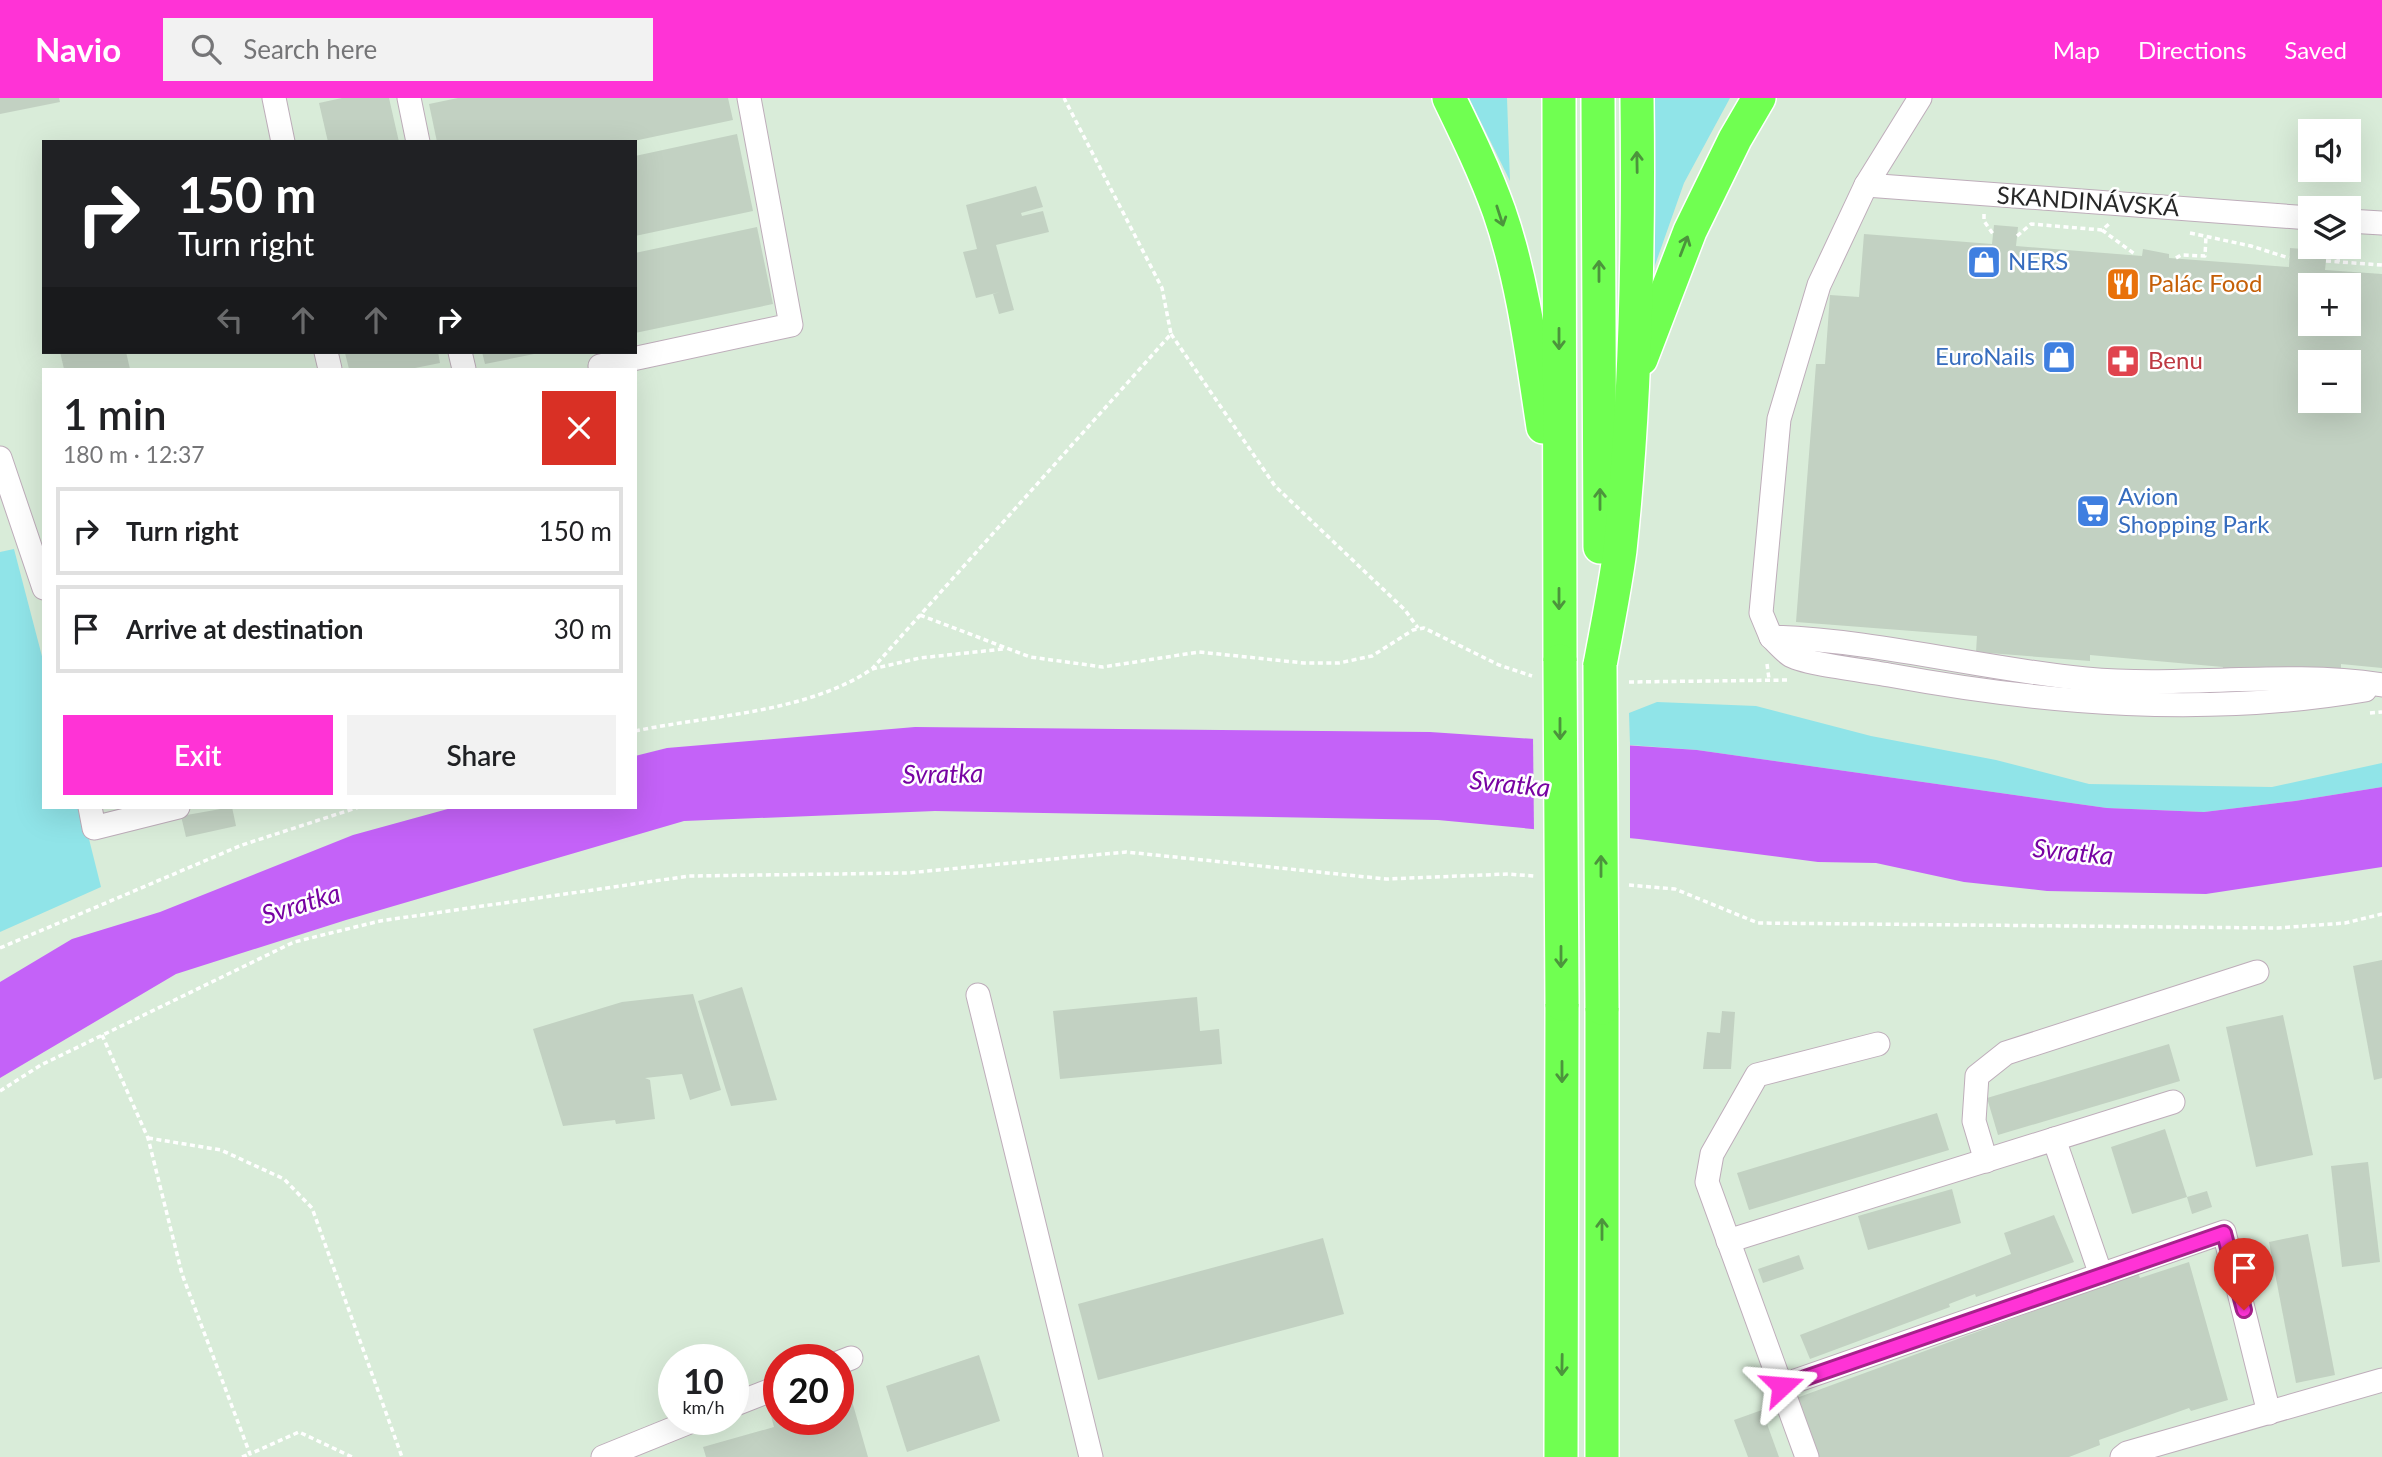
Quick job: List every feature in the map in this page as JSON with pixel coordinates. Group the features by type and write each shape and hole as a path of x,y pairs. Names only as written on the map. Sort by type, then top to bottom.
{"highway":[{"path":"1449,98 1476,152 1500,212 1519,282 1559,537"},
{"path":"1559,98 1559,537 1546,669 1562,1004 1561,1457"},
{"path":"1598,98 1602,1457"},
{"path":"1600,665 1619,551 1632,377 1639,246 1637,98"},
{"path":"1632,377 1656,326 1690,231 1717,173 1759,98"}],"street":[{"path":"274,98 283,140"},
{"path":"409,98 418,140"},
{"path":"596,368 791,325 749,98"},
{"path":"1920,98 1866,185 1819,285 1779,419 1760,613 1771,637 2085,679 2163,684 2340,678 2382,686"},
{"name":"SKANDINÁVSKÁ","path":"1866,185 2298,217"},
{"path":"2361,222 2382,223"},
{"path":"0,458 42,582"},
{"path":"92,817 161,809"},
{"path":"1986,1161 1975,1121 1977,1076 2006,1053 2258,972"},
{"path":"978,995 1091,1457"},
{"path":"1807,1457 1707,1182 1712,1154 1758,1075 1878,1044"},
{"path":"1728,1241 2173,1102"},
{"path":"2054,1139 2101,1275"},
{"path":"1782,1386 2224,1233 2270,1413"},
{"path":"2122,1457 2127,1453 2382,1380"},
{"path":"603,1457 658,1435"}],"path":[{"path":"1063,98 1162,288 1171,334 1275,485 1405,610 1418,628"},
{"path":"2102,230 2117,217"},
{"path":"2017,236 2031,225 2102,230 2136,255"},
{"path":"2181,231 2251,246 2289,258"},
{"path":"2176,258 2181,255 2205,256 2206,236"},
{"path":"2326,261 2382,265"},
{"path":"872,670 1171,334"},
{"path":"920,615 1004,649 1050,661 1102,667 1199,652 1304,663 1339,663 1372,656 1418,628 1433,631 1499,665 1546,669"},
{"path":"637,731 805,700 838,690 872,670 920,659 1004,649"},
{"path":"0,948 252,842 353,809"},
{"path":"0,1091 41,1065 294,942 380,921 689,876 907,873 1126,852 1306,868 1386,879 1507,874 1546,877"},
{"path":"1624,884 1675,889 1758,923 2278,928 2345,923 2382,914"},
{"path":"102,1035 148,1138 182,1274 250,1454"},
{"path":"148,1138 221,1150 285,1179 312,1208 402,1457"},
{"path":"242,1457 299,1432 352,1457"}],"shaded area":[{"path":"1469,98 1507,98 1510,181"},
{"path":"1648,98 1730,98 1684,183 1648,285"},
{"path":"14,549 42,656 42,809 82,809 101,887 0,932 0,552"},
{"path":"1657,702 1756,706 1871,736 1996,760 2089,784 2272,787 2382,763 2382,787 2204,812 2107,808 1697,750 1630,745 1629,713"}],"water":[{"name":"Svratka","path":"915,727 1430,732 1697,750 2107,808 2204,812 2382,787 2382,867 2206,894 2047,891 1964,882 1876,863 1818,862 1639,839 1438,820 935,811 684,821 346,920 176,974 0,1078 0,982 72,939 160,912 353,835 448,809 637,809 637,756 667,748"}],"pier":[{"path":"1533,735 1630,742 1630,841 1534,832"}],"building":[{"path":"0,98 59,98 60,102 0,114"},
{"path":"342,98 389,98 399,140 328,140 319,103"},
{"path":"458,98 728,98 733,120 637,140 437,140 429,104"},
{"path":"737,134 753,211 637,236 637,156"},
{"path":"1036,186 1043,207 1021,213 1022,216 1043,211 1049,232 996,245 1014,310 999,314 993,294 1000,292 976,298 963,252 977,249 966,205"},
{"name":"Avion Shopping Park","path":"1994,225 2018,227 2016,246 2142,256 2143,249 2169,254 2169,258 2289,267 2290,248 2298,249 2298,259 2326,259 2325,270 2382,274 2382,668 2341,664 2341,676 2314,695 2222,688 2223,667 2090,655 2090,661 1976,652 1977,636 1796,622 1816,364 1825,364 1830,295 1859,297 1864,234 1992,244"},
{"path":"757,227 773,304 637,333 637,253"},
{"path":"60,354 126,354 130,368 64,368"},
{"path":"345,354 438,354 440,363 415,368 349,368"},
{"path":"482,354 534,354 485,364"},
{"path":"232,809 236,826 186,837 181,816"},
{"path":"2382,960 2382,1078 2374,1080 2353,966"},
{"path":"742,987 777,1100 731,1106 698,1001"},
{"path":"693,994 721,1090 690,1100 682,1074 645,1078 650,1080 655,1119 563,1126 533,1029 622,1002"},
{"path":"1197,997 1200,1031 1219,1029 1222,1064 1060,1079 1053,1011"},
{"path":"1722,1011 1735,1012 1731,1069 1703,1069 1707,1032 1720,1033"},
{"path":"2283,1015 2313,1155 2256,1167 2226,1027"},
{"path":"2169,1044 2180,1081 1998,1135 1987,1098"},
{"path":"1937,1113 1949,1150 1749,1210 1737,1173"},
{"path":"2165,1129 2187,1197 2132,1214 2111,1147"},
{"path":"2368,1162 2380,1262 2342,1267 2331,1166"},
{"path":"1952,1189 1961,1223 1868,1250 1858,1216"},
{"path":"2207,1191 2212,1207 2192,1214 2187,1197"},
{"path":"2054,1215 2074,1262 1976,1297 1975,1294 1949,1304 1950,1307 1810,1359 1800,1335 2011,1254 2004,1233"},
{"path":"2308,1234 2335,1375 2296,1383 2269,1242"},
{"path":"1323,1238 1344,1314 1098,1380 1078,1304"},
{"path":"1799,1255 1804,1269 1763,1283 1758,1269"},
{"path":"2189,1262 2228,1400 2191,1411 2189,1408 2099,1440 2100,1445 2069,1457 1813,1457 1791,1400 2138,1273 2140,1278"},
{"path":"979,1355 1000,1421 907,1452 886,1386"},
{"path":"854,1408 868,1457 706,1457 703,1447 763,1430 763,1435 854,1435"},
{"path":"1762,1410 1779,1457 1748,1457 1734,1420"}],"place":[{"name":"NERS","path":"1984,262"},
{"name":"Palác Food","path":"2123,284"},
{"name":"EuroNails","path":"2059,357"},
{"name":"Benu","path":"2123,361"},
{"name":"Avion Shopping Park","path":"2093,511"}],"route":[{"path":"1782,1386 2224,1233 2244,1310"}]}
